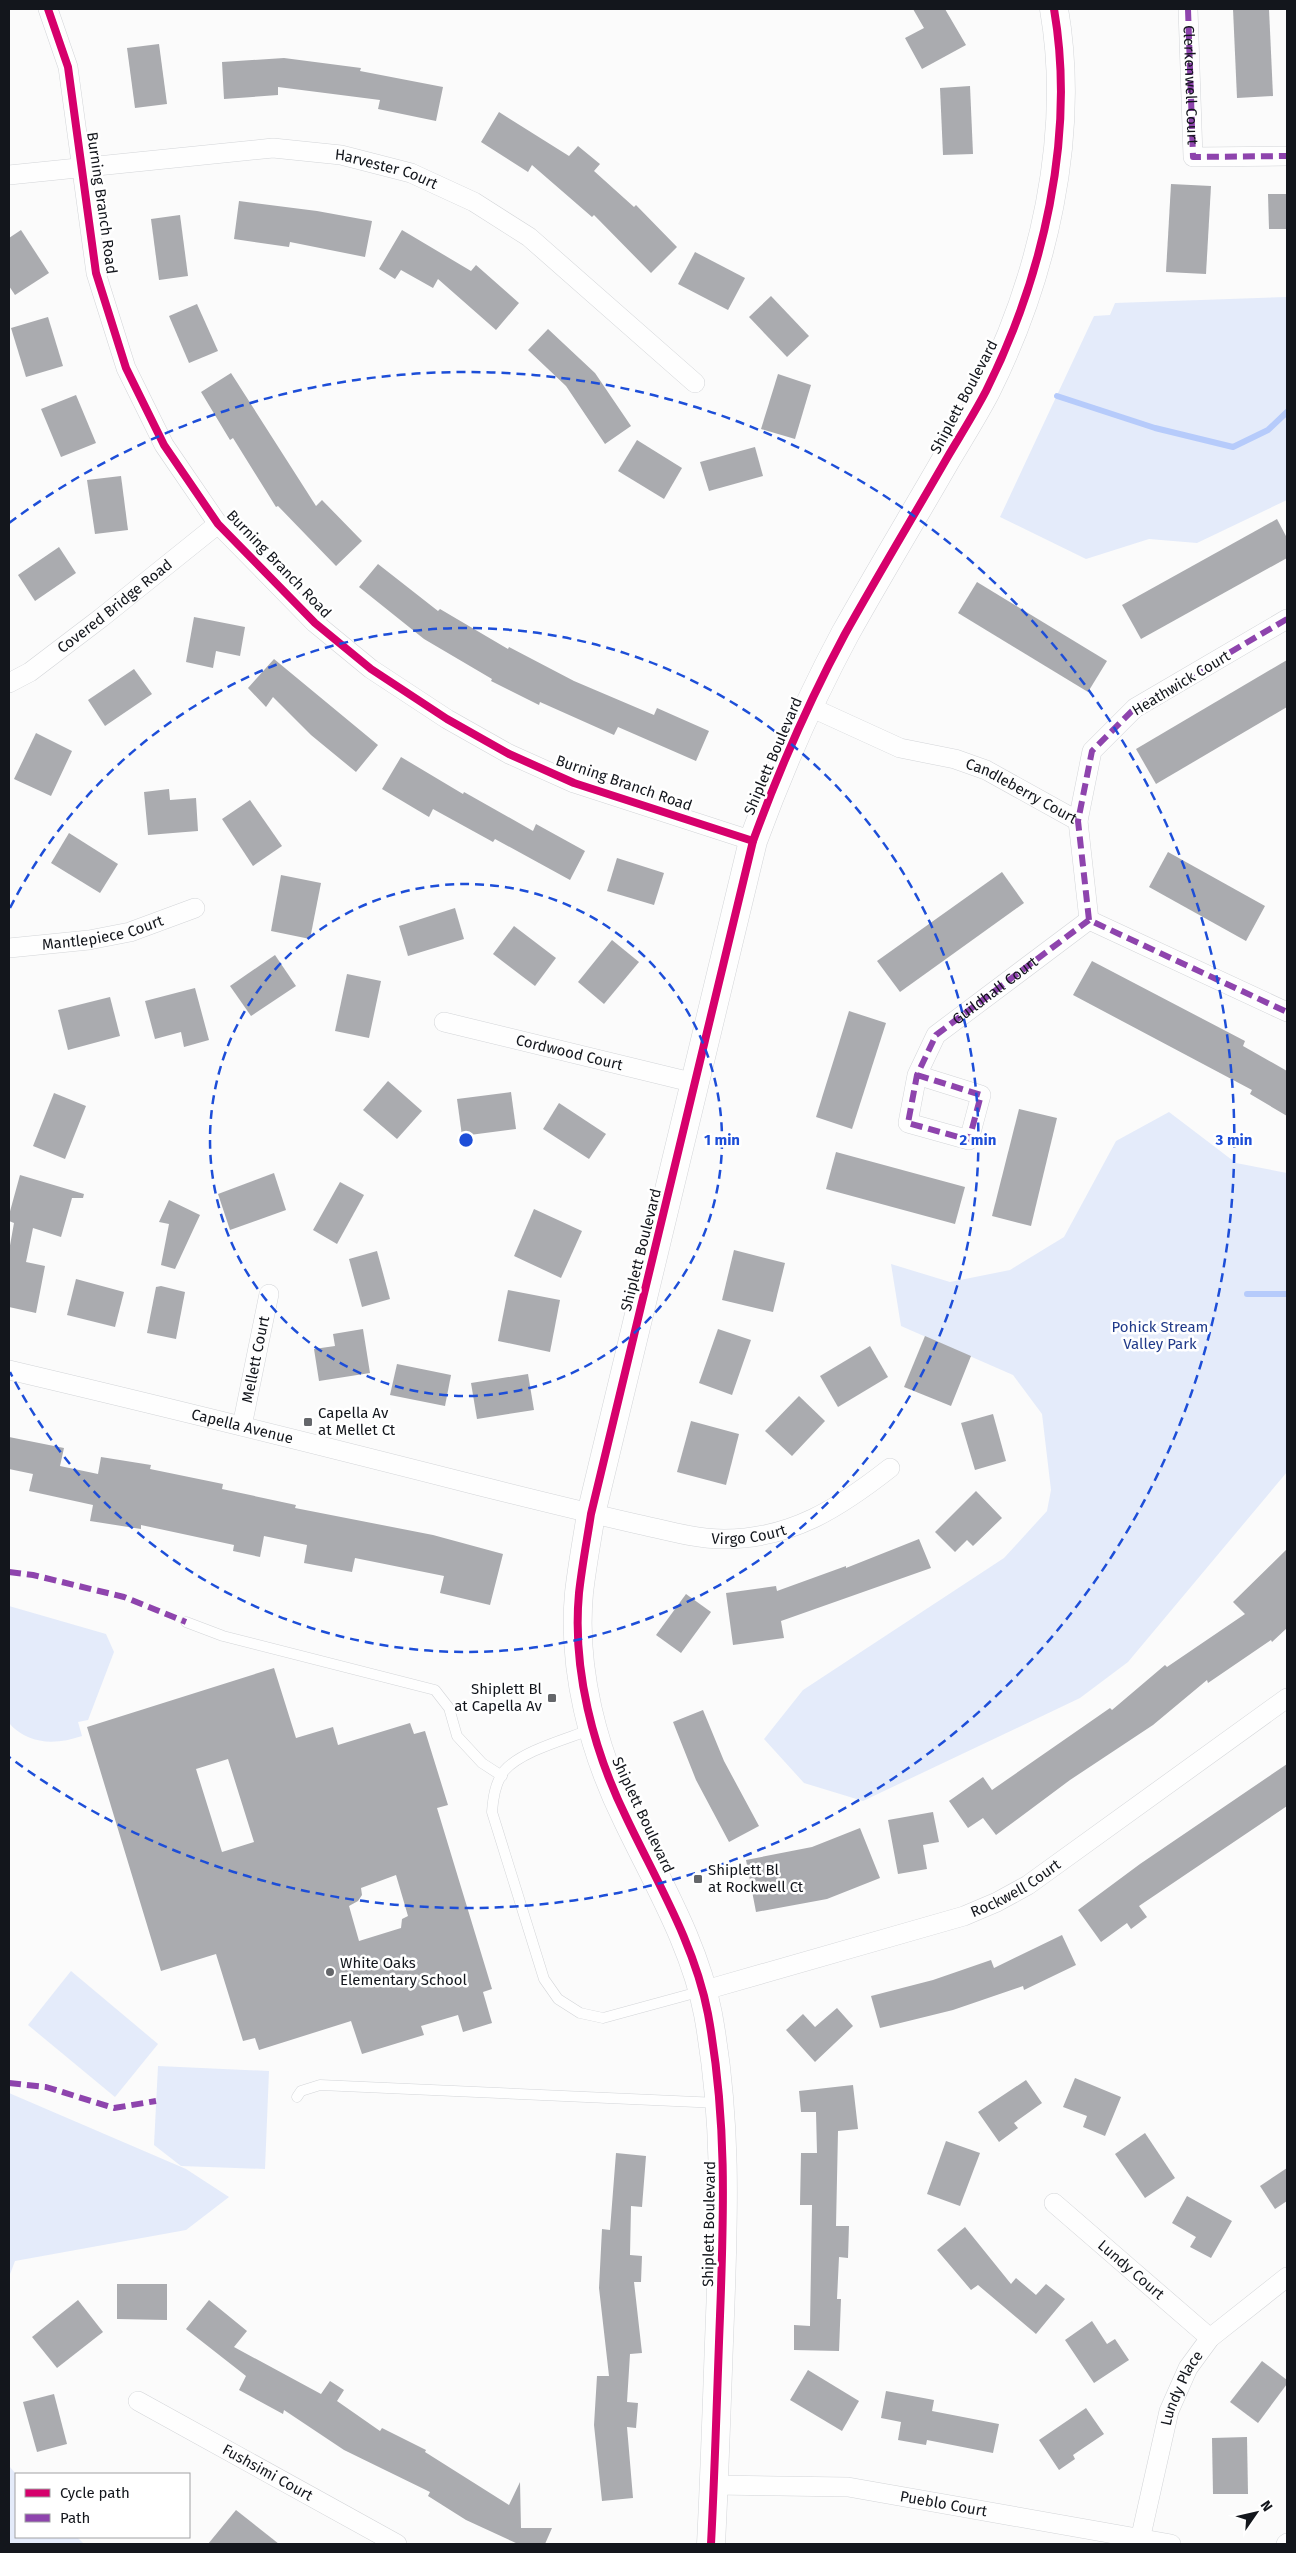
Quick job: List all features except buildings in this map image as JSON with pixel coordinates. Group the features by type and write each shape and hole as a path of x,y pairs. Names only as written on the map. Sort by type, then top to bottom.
{"street":[{"name":"Burning Branch Road","path":"48,9 68,67 96,273 126,368 164,445 218,524 316,623 371,669 447,719 509,754 574,783 753,841"},
{"name":"Shiplett Boulevard","path":"711,2544 724,2205 724,2155 720,2103 708,2012 684,1937 612,1787 593,1729 586,1702 580,1655 579,1595 591,1514 753,841 774,783 808,706 846,634 985,392 1013,333 1034,272 1052,189 1059,101 1054,9"},
{"name":"Clerkenwell Court","path":"1188,9 1193,157 1287,156"},
{"name":"Harvester Court","path":"9,175 82,166 273,148 341,155 411,174 474,202 529,237 695,383"},
{"name":"Covered Bridge Road","path":"9,684 30,672 101,618 218,524"},
{"name":"Heathwick Court","path":"1078,820 1092,751 1135,708 1287,620"},
{"name":"Candleberry Court","path":"808,706 900,748 954,759 986,770 1078,820 1089,920"},
{"name":"Mantlepiece Court","path":"9,948 89,940 130,932 194,908"},
{"path":"1089,920 1287,1012"},
{"name":"Guildhall Court","path":"917,1075 936,1035 1089,920"},
{"name":"Cordwood Court","path":"444,1022 695,1083"},
{"name":"Mellett Court","path":"242,1426 269,1294"},
{"name":"Capella Avenue","path":"9,1370 242,1426 591,1514"},
{"name":"Virgo Court","path":"591,1514 710,1538 751,1536 786,1530 817,1518 861,1491 890,1468"},
{"name":"Rockwell Court","path":"702,1992 964,1916 997,1902 1028,1885 1287,1698"},
{"name":"Lundy Court","path":"1054,2203 1210,2338"},
{"name":"Lundy Place","path":"1140,2540 1169,2411 1188,2368 1210,2338 1287,2277"},
{"name":"Fushsimi Court","path":"138,2401 397,2544"},
{"name":"Pueblo Court","path":"714,2485 848,2488 1171,2544"}],"lane":[{"path":"186,1622 223,1636 435,1690 449,1708 457,1736 482,1763 502,1776"},
{"path":"593,1729 528,1754 505,1771 494,1790 492,1812 544,1979 558,1999 580,2013 603,2018 702,1992"},
{"path":"297,2097 301,2091 320,2085 720,2103"}],"green space":[{"path":"1287,297 1287,500 1197,543 1149,539 1086,559 1000,517 1094,316 1110,315 1115,303"},
{"name":"Pohick Stream Valley Park","path":"1169,1112 1236,1163 1287,1173 1287,1472 1128,1662 1080,1698 863,1801 804,1783 764,1739 803,1690 1004,1558 1047,1511 1051,1490 1042,1414 1013,1375 901,1326 891,1264 950,1282 1010,1270 1064,1237 1116,1141"},
{"path":"9,1606 106,1634 114,1652 88,1720 78,1722 82,1736 62,1741 43,1741 25,1736 9,1723"},
{"path":"71,1971 158,2044 115,2097 28,2025"},
{"path":"158,2066 269,2071 265,2169 181,2166 154,2145"},
{"path":"9,2093 186,2169 229,2197 186,2230 15,2261 9,2277"},
{"path":"9,2466 15,2473 15,2538 78,2538 84,2544 9,2544"}],"waterway":[{"path":"1057,396 1155,428 1233,447 1268,430 1287,412"},
{"path":"1247,1294 1287,1294"}],"marked path":[{"path":"1188,9 1193,157 1287,156"},
{"path":"1287,619 1135,708 1092,751 1078,821 1089,920 1287,1012"},
{"path":"917,1075 981,1095 969,1140 908,1123 917,1075 936,1035 1089,920"},
{"path":"9,1572 33,1575 124,1597 186,1622"},
{"path":"9,2083 46,2087 114,2108 156,2101"}],"cycle path":[{"path":"48,9 68,67 96,273 126,368 164,445 218,524 315,623 371,669 447,719 509,754 574,783 753,841"},
{"path":"711,2544 723,2202 721,2128 714,2053 702,1988 685,1939 615,1793 595,1737 582,1680 579,1651 580,1583 591,1514 753,841 795,736 832,659 986,391 1024,301 1050,205 1057,156 1061,106 1060,57 1054,9"}],"place":[{"name":"Capella Av at Mellet Ct","path":"308,1422"},
{"name":"Shiplett Bl at Capella Av","path":"552,1698"},
{"name":"Shiplett Bl at Rockwell Ct","path":"698,1879"},
{"name":"White Oaks Elementary School","path":"330,1972"}]}
